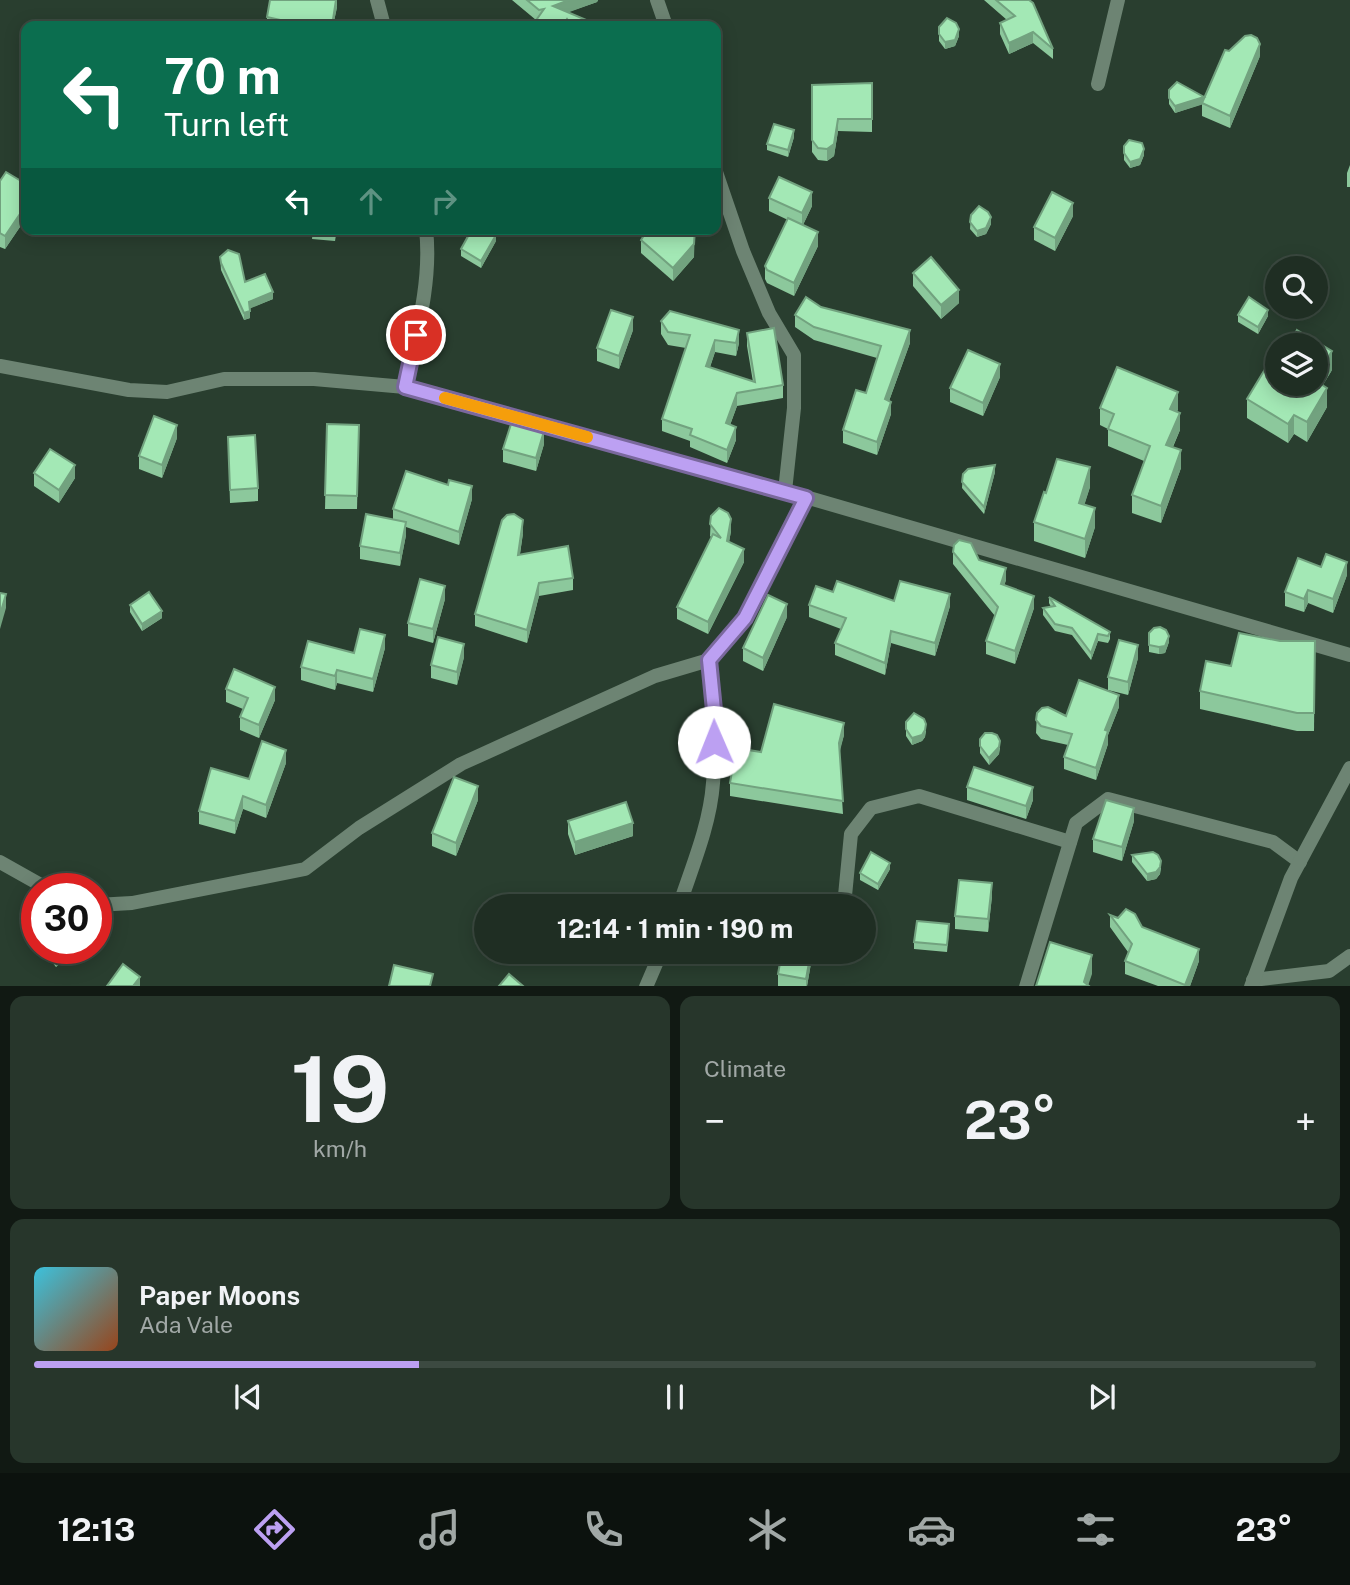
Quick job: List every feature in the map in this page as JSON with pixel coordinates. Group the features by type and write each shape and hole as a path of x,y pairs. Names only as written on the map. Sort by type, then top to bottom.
{"street":[{"path":"377,0 383,21"},
{"path":"657,0 664,21"},
{"path":"1098,84 1118,0"},
{"path":"721,187 743,251 769,313 794,355 794,408 785,491"},
{"path":"405,387 422,309 428,249 427,235"},
{"path":"0,366 142,391 167,392 224,379 314,379 405,387 785,491 1350,655"},
{"path":"112,904 132,903 305,869 359,828 461,764 655,676 709,660 745,618 806,498"},
{"path":"683,894 700,845 713,785 715,720 709,660"},
{"path":"1350,768 1291,878 1252,983 1329,971 1350,956"},
{"path":"845,894 851,834 871,808 919,796 1070,842"},
{"path":"1026,986 1076,823 1108,799 1273,842 1300,862"},
{"path":"0,862 21,874"},
{"path":"646,986 656,964"}],"building":[{"path":"270,0 336,0 333,21 285,21 267,17"},
{"path":"527,0 569,0 553,6 589,21 536,21 544,9 539,10"},
{"path":"996,0 1029,0 1033,3 1053,49 1033,32 1009,43 1000,23 1015,16"},
{"path":"947,18 956,23 959,29 955,40 945,42 939,34 939,27"},
{"path":"1245,36 1257,38 1260,44 1230,116 1202,103 1225,50 1229,51"},
{"path":"1177,82 1204,97 1175,106 1169,98 1169,90"},
{"path":"872,83 872,119 838,119 834,144 827,149 818,148 812,140 812,85"},
{"path":"774,124 794,130 788,150 767,144"},
{"path":"1129,140 1142,143 1144,149 1140,159 1130,162 1124,153 1124,146"},
{"path":"6,172 21,181 21,212 5,236 0,233 0,181"},
{"path":"779,177 812,192 802,213 769,198"},
{"path":"1052,192 1073,203 1055,238 1034,227"},
{"path":"979,206 991,217 986,228 977,231 970,222 971,215"},
{"path":"788,218 818,232 794,283 767,270 765,266"},
{"path":"469,235 496,235 481,261 461,249"},
{"path":"644,235 695,235 694,244 673,268 641,240"},
{"path":"228,250 239,254 245,282 265,274 273,292 249,302 250,311 244,313 221,263 220,257"},
{"path":"931,257 959,290 941,305 913,273"},
{"path":"806,297 821,307 910,330 885,399 891,402 877,442 843,430 856,390 866,393 881,346 814,327 795,315"},
{"path":"1249,297 1265,308 1265,315 1258,327 1238,315"},
{"path":"611,310 633,317 619,356 597,348"},
{"path":"670,311 739,330 736,343 715,340 706,366 755,382 747,333 774,328 783,385 737,393 726,423 736,427 727,450 690,435 692,429 662,419 690,335 668,332 661,321"},
{"path":"968,350 1000,364 983,403 950,388"},
{"path":"1117,367 1178,392 1170,409 1180,413 1166,445 1181,450 1161,506 1132,495 1150,446 1108,429 1114,414 1100,408"},
{"path":"1265,369 1265,396 1322,396 1307,422 1294,415 1288,424 1247,399"},
{"path":"154,416 177,425 162,465 139,456"},
{"path":"512,421 544,431 536,458 503,449"},
{"path":"327,424 359,425 357,496 325,495"},
{"path":"255,435 258,488 230,490 228,437"},
{"path":"50,449 75,465 59,490 34,473"},
{"path":"1057,459 1090,467 1079,503 1095,508 1085,539 1034,522"},
{"path":"995,465 984,507 962,482 963,474 968,469"},
{"path":"406,471 448,485 449,480 472,486 459,532 393,509"},
{"path":"719,508 728,513 731,519 727,541 744,549 708,622 677,607 713,534 721,538 710,524 711,516"},
{"path":"366,514 406,522 400,553 360,546"},
{"path":"514,514 523,520 518,555 568,546 573,578 539,583 527,630 475,614 502,520 507,515"},
{"path":"959,540 971,543 979,560 1006,568 1001,584 1034,596 1015,651 986,641 998,607 953,552 954,545"},
{"path":"1326,554 1347,562 1333,599 1308,590 1304,599 1285,592 1298,558 1321,567"},
{"path":"420,579 445,586 433,629 408,623"},
{"path":"837,581 894,601 900,581 950,594 935,643 891,631 885,663 835,643 846,618 809,605 816,586 833,592"},
{"path":"149,592 162,611 142,624 130,605"},
{"path":"0,593 6,594 0,615"},
{"path":"768,595 787,604 763,658 743,648"},
{"path":"1049,597 1110,632 1108,636 1098,634 1091,653 1072,628 1055,624 1043,608 1055,606"},
{"path":"1160,627 1166,630 1169,636 1165,646 1149,645 1149,633"},
{"path":"360,629 385,635 373,679 337,670 335,676 301,667 308,641 354,653"},
{"path":"1239,633 1280,641 1315,641 1314,713 1297,713 1200,691 1206,661 1231,666"},
{"path":"438,637 464,644 457,672 431,665"},
{"path":"1119,640 1138,645 1128,682 1108,677"},
{"path":"234,669 275,687 259,725 240,717 248,698 226,689"},
{"path":"1079,680 1119,695 1105,730 1108,731 1096,768 1064,757 1072,734 1041,726 1036,720 1037,713 1048,707 1066,716"},
{"path":"774,704 844,723 839,743 843,801 730,783 736,748 761,752"},
{"path":"914,713 924,719 926,724 922,735 912,738 906,729 906,722"},
{"path":"985,733 997,735 1000,741 999,747 989,758 980,746 980,739"},
{"path":"262,741 286,750 266,805 243,796 235,821 199,811 211,768 249,779"},
{"path":"974,767 1033,787 1026,806 967,787"},
{"path":"454,777 478,786 456,843 432,833"},
{"path":"1106,800 1134,808 1122,847 1093,839"},
{"path":"626,802 633,823 575,842 568,821"},
{"path":"871,852 890,863 878,884 860,873"},
{"path":"1153,852 1161,861 1160,867 1156,872 1147,874 1132,855"},
{"path":"959,880 992,883 988,919 955,916"},
{"path":"1126,909 1135,914 1142,927 1199,949 1185,985 1125,961 1132,944 1110,915 1118,918"},
{"path":"917,921 949,924 947,945 914,942"},
{"path":"1050,942 1092,955 1084,982 1089,986 1036,986"},
{"path":"123,964 140,977 133,986 107,986"},
{"path":"780,964 809,964 806,979 778,974"},
{"path":"394,965 433,974 430,986 389,986"},
{"path":"509,974 523,986 499,986"}],"slow traffic":[{"path":"445,398 587,437"}],"route":[{"path":"416,335 405,387 806,498 745,618 709,660 715,720 714,742"}]}
